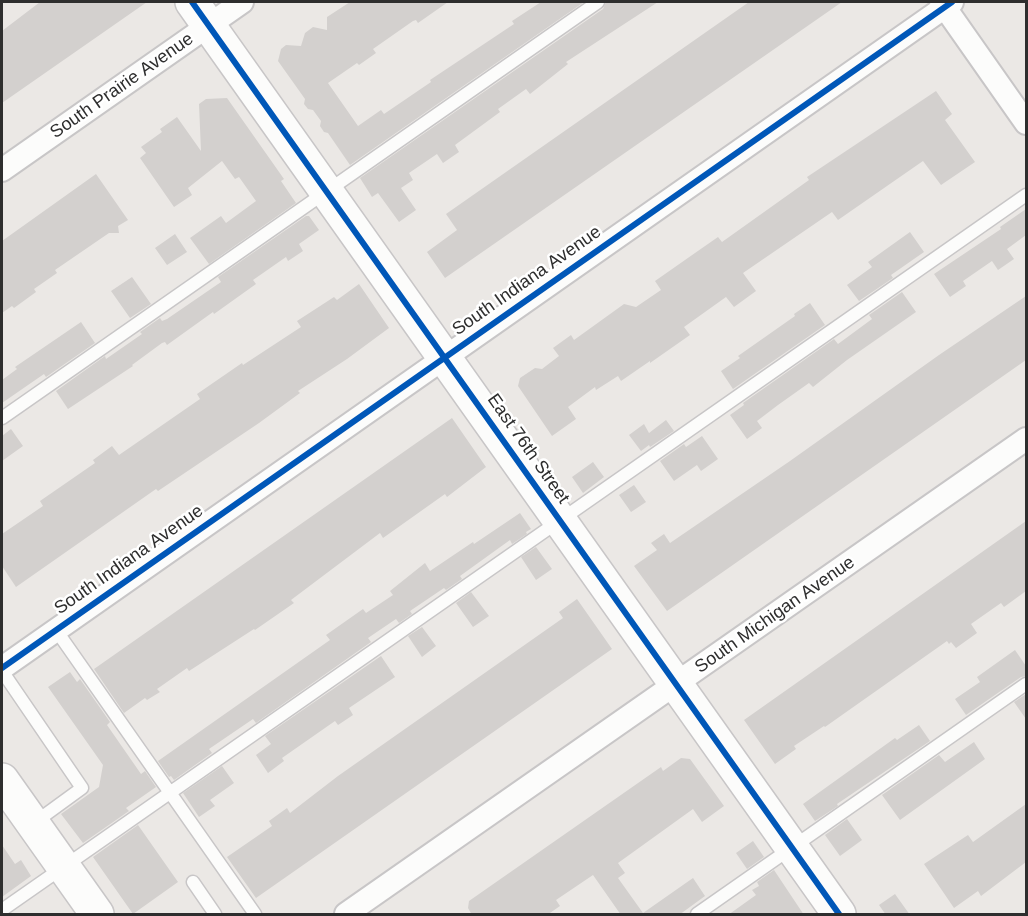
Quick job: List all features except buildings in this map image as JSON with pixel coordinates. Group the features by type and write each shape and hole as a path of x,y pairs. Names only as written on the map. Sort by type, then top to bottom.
{"street":[{"name":"South Prairie Avenue","path":"2,170 200,13 242,2"},
{"path":"946,3 1026,123"},
{"name":"South Indiana Avenue","path":"2,669 946,3"},
{"name":"East 76th Street","path":"200,13 838,915"},
{"name":"South Michigan Avenue","path":"346,915 1026,439"},
{"path":"3,785 97,915"}],"lane":[{"path":"2,418 598,2"},
{"path":"2,909 1026,195"},
{"path":"56,630 255,915"},
{"path":"2,669 82,788 33,824"},
{"path":"697,915 1026,684"},
{"path":"192,882 214,915"}],"cycle path":[{"path":"192,2 839,914"},
{"path":"2,668 952,2"}]}
